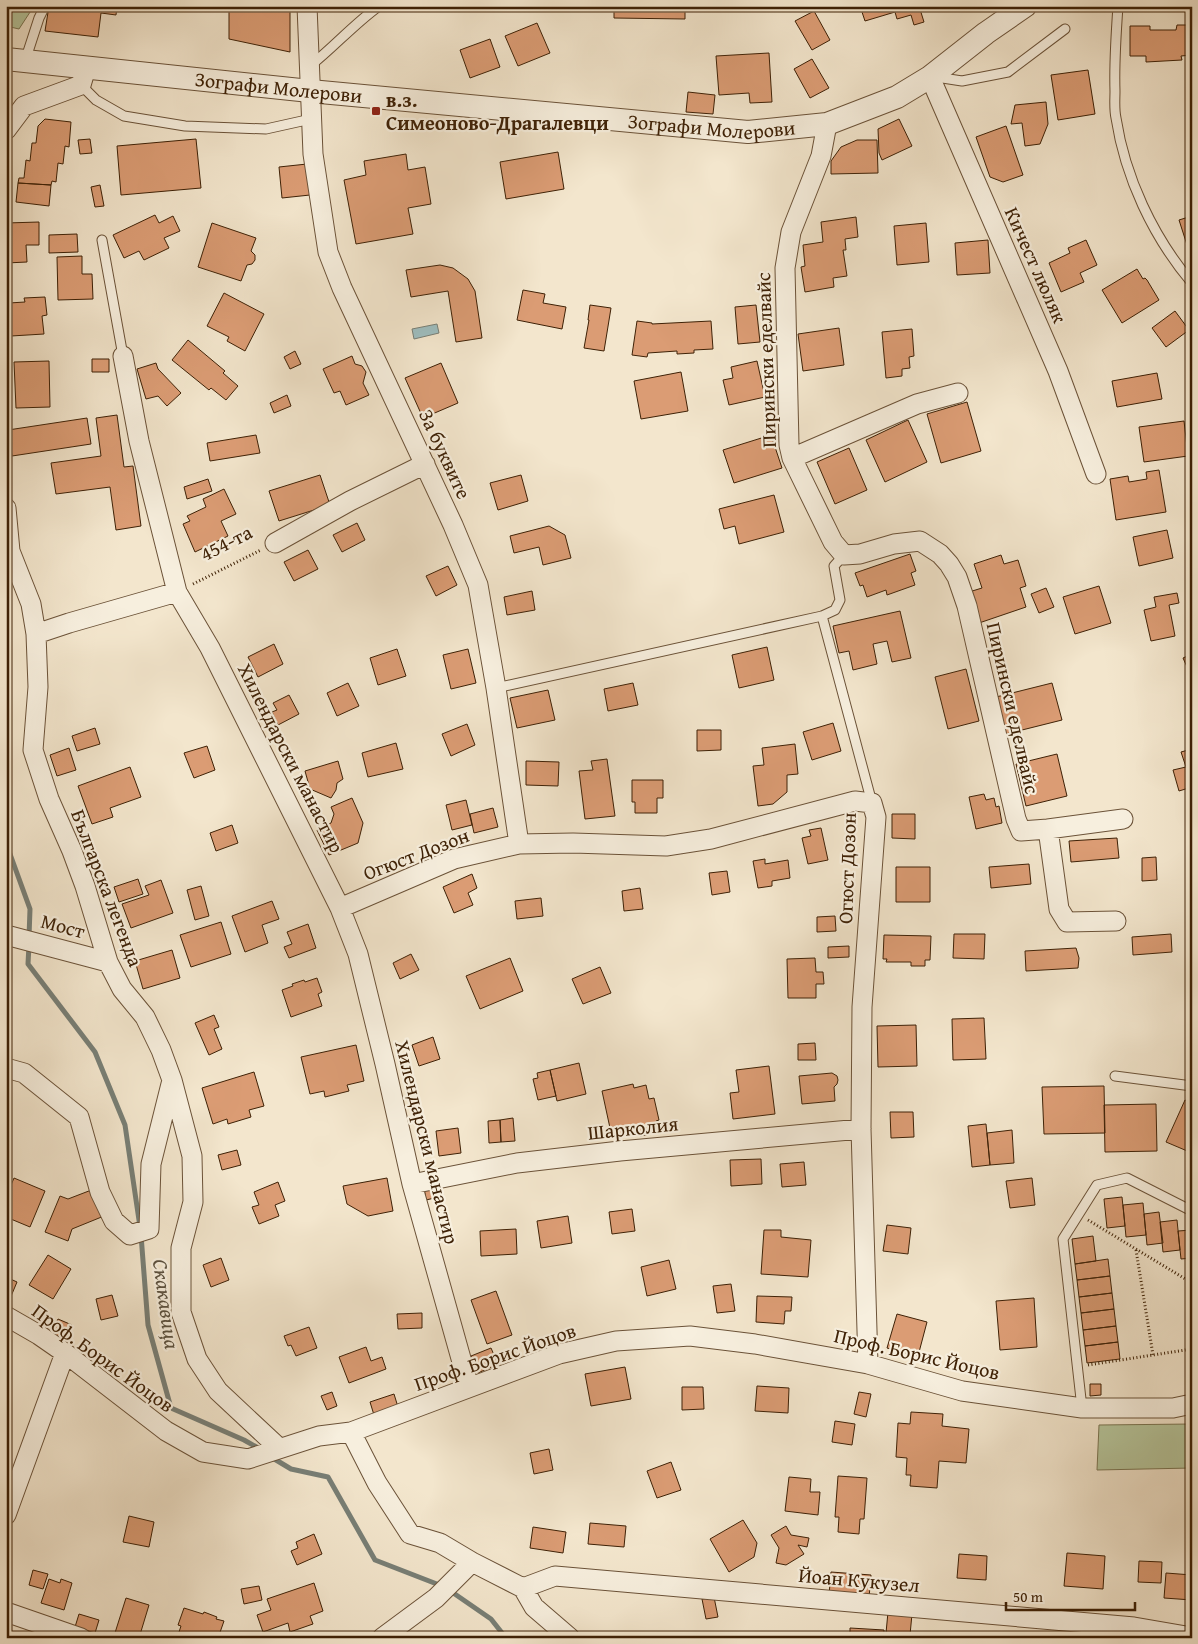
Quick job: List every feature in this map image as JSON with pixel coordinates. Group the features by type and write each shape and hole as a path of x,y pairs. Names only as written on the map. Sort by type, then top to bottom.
{"street":[{"name":"За буквите","path":"307,6 313,154 328,252 342,288 454,525 478,585 496,688 519,844"},
{"name":"Зографи Молерови","path":"13,60 83,76 310,91 748,132 827,124 896,97 930,77 986,33 1025,6"},
{"path":"6,130 24,106 83,76"},
{"name":"Кичест люляк","path":"930,77 1058,371 1096,474"},
{"name":"Пирински еделвайс","path":"827,124 821,156 791,232 785,268 789,445 792,458 833,542 844,555 860,554 894,544 920,541 940,554 949,564 957,577 967,606 1016,819 1021,831 1048,829"},
{"name":"Хилендарски манастир","path":"123,356 139,441 177,592 210,648 340,908 358,954 412,1184 469,1386"},
{"path":"792,458 917,404 958,393"},
{"name":"454-та","path":"275,543 350,501 425,464"},
{"name":"Българска легенда","path":"6,508 10,550 31,604 36,634 38,687 33,750 49,799 78,869 108,962 122,990 145,1017 161,1050 172,1080 192,1156 193,1202 181,1248 181,1312 197,1359 218,1392 279,1448"},
{"path":"36,634 177,592"},
{"name":"Огюст Дозон","path":"340,908 454,859 519,844 573,843 666,846 711,839 855,801 872,803 876,817 862,1007 861,1129 868,1364"},
{"path":"1116,921 1067,922 1059,909 1048,829 1123,818"},
{"name":"Мост","path":"9,936 108,962"},
{"path":"6,1068 24,1073 79,1117 100,1192 114,1221 130,1235 149,1229 151,1164 172,1080"},
{"name":"Шарколия","path":"412,1184 517,1164 620,1151 861,1129"},
{"name":"Проф. Борис Йоцов","path":"6,1316 65,1353 166,1431 202,1452 248,1459 319,1436 351,1432 422,1406 469,1386 559,1354 616,1341 690,1336 755,1344 868,1364 962,1391 1082,1408 1172,1408 1192,1404"},
{"path":"6,1515 65,1353"},
{"path":"351,1432 377,1483 410,1534 440,1543 523,1588 534,1607 570,1638"},
{"path":"382,1638 436,1598 472,1562"},
{"name":"Йоан Кукузел","path":"523,1588 556,1576 1134,1627 1192,1637"},
{"path":"6,1612 81,1638"}],"lane":[{"path":"13,60 35,27 45,6"},
{"path":"310,66 330,51 365,16 379,6"},
{"path":"1118,6 1114,74 1116,117 1128,167 1146,215 1176,264 1192,283"},
{"path":"930,77 962,81 1008,72 1065,29"},
{"path":"83,76 96,100 124,116 185,126 266,129 312,119"},
{"path":"102,240 123,356"},
{"path":"496,688 822,616 835,610 840,600 834,566 844,555"},
{"path":"822,616 872,803"},
{"path":"1115,1076 1192,1086"},
{"path":"1082,1408 1063,1240 1097,1185 1127,1178 1192,1211"}],"path":[{"name":"454-та","path":"177,592 275,543"},
{"path":"1079,1214 1192,1283"},
{"path":"1136,1249 1153,1355"},
{"path":"1077,1366 1192,1349"}],"green space":[{"path":"6,6 34,6 19,29 6,26"},
{"path":"1192,1424 1192,1468 1097,1470 1099,1425"}],"water":[{"path":"437,324 439,333 414,339 412,329"}],"building":[{"path":"49,6 117,6 116,15 101,13 98,37 45,31"},
{"path":"229,6 290,6 290,52 229,39"},
{"path":"542,6 613,6 613,9 542,8"},
{"path":"614,6 685,6 685,19 614,18"},
{"path":"687,6 758,6 758,9"},
{"path":"860,6 919,6 924,22 914,25 911,15 897,19 895,12 865,21"},
{"path":"814,11 830,40 812,50 795,21"},
{"path":"537,23 550,53 518,66 505,36"},
{"path":"1177,25 1192,25 1192,55 1181,56 1182,60 1146,62 1146,56 1130,56 1130,26 1150,26 1150,30 1176,30"},
{"path":"490,39 500,67 470,78 460,50"},
{"path":"769,53 772,102 750,103 749,93 719,95 716,56"},
{"path":"812,59 829,88 810,98 794,69"},
{"path":"1088,70 1095,114 1058,120 1051,75"},
{"path":"688,92 715,95 713,114 686,112"},
{"path":"1046,102 1048,124 1040,144 1025,146 1022,123 1011,124 1015,105"},
{"path":"45,119 71,122 69,147 65,146 63,164 58,163 56,182 52,181 51,185 18,183 19,178 24,178 26,160 30,161 32,143 36,143 38,126"},
{"path":"899,119 912,146 882,160 879,153 878,129"},
{"path":"1006,126 1023,175 1003,182 990,177 976,137"},
{"path":"90,139 92,153 80,154 78,140"},
{"path":"196,139 201,188 121,195 117,146"},
{"path":"857,140 877,140 878,173 831,174 831,161 841,147"},
{"path":"558,152 564,189 506,199 500,162"},
{"path":"406,154 408,170 425,167 431,204 408,208 413,234 356,244 344,180 366,175 364,161"},
{"path":"307,164 310,195 282,198 279,167"},
{"path":"18,183 51,185 49,206 16,202"},
{"path":"100,185 104,206 95,207 91,187"},
{"path":"155,215 159,223 173,216 180,231 164,238 169,248 144,260 139,251 124,258 113,235"},
{"path":"1192,216 1192,246 1188,248 1179,220"},
{"path":"856,217 858,237 845,239 846,250 843,250 847,276 833,278 834,287 805,292 801,267 805,266 803,245 823,242 821,222"},
{"path":"39,222 39,245 26,245 27,262 6,263 6,223"},
{"path":"212,223 256,238 251,251 255,255 255,260 252,264 247,265 241,281 198,267"},
{"path":"926,223 929,262 897,265 894,226"},
{"path":"77,234 78,252 49,253 49,235"},
{"path":"988,240 990,273 957,275 955,243"},
{"path":"1086,240 1097,265 1080,273 1084,282 1061,292 1049,263 1070,253 1068,248"},
{"path":"82,256 82,274 92,274 93,299 58,300 57,257"},
{"path":"440,265 453,268 468,279 475,291 482,338 456,342 448,291 411,297 406,270"},
{"path":"1137,269 1143,279 1147,280 1159,300 1122,323 1102,290"},
{"path":"523,290 545,294 543,303 566,307 562,329 517,320"},
{"path":"224,293 264,314 245,351 227,341 229,337 207,326"},
{"path":"45,297 47,315 42,316 44,334 11,336 9,303 25,302 24,298"},
{"path":"590,305 611,308 604,351 584,348"},
{"path":"756,305 760,342 738,344 735,307"},
{"path":"1175,311 1189,330 1166,347 1152,328"},
{"path":"637,321 652,324 711,321 713,349 694,350 694,353 677,354 677,351 648,353 647,357 632,355"},
{"path":"839,328 844,365 803,371 798,334"},
{"path":"912,329 914,356 909,357 910,368 902,369 902,376 886,378 882,332"},
{"path":"188,340 225,371 223,373 238,386 226,400 211,388 209,390 172,360"},
{"path":"295,351 301,364 290,369 284,357"},
{"path":"352,356 355,364 362,366 366,372 363,383 369,395 346,405 340,391 334,393 323,369"},
{"path":"92,359 109,359 109,372 92,372"},
{"path":"49,361 50,407 16,408 14,362"},
{"path":"757,361 765,397 729,405 723,380 733,378 731,367"},
{"path":"156,363 158,369 181,393 167,406 158,396 146,399 137,369"},
{"path":"441,363 458,403 423,418 405,378"},
{"path":"681,372 688,411 641,419 634,381"},
{"path":"1157,373 1162,399 1117,407 1112,381"},
{"path":"287,395 291,406 274,413 270,403"},
{"path":"967,402 981,451 941,463 927,414"},
{"path":"117,415 124,467 133,466 141,526 116,530 110,487 56,494 51,463 101,456 96,418"},
{"path":"87,418 91,444 12,456 8,430"},
{"path":"908,420 927,462 885,482 866,440"},
{"path":"1184,421 1188,456 1144,462 1139,427"},
{"path":"256,435 260,453 210,461 207,443"},
{"path":"771,435 782,468 734,483 723,450"},
{"path":"849,448 867,490 835,504 817,462"},
{"path":"1159,470 1166,512 1116,520 1110,479 1128,476 1129,482 1147,479 1146,472"},
{"path":"320,475 330,505 279,521 269,491"},
{"path":"521,475 528,501 498,510 490,483"},
{"path":"208,479 212,491 187,499 184,487"},
{"path":"224,489 236,514 221,521 228,536 195,552 183,524 190,521 187,516 206,507 203,499"},
{"path":"774,495 784,532 739,544 735,526 724,529 719,509"},
{"path":"357,523 365,540 342,552 333,535"},
{"path":"549,526 565,535 571,558 543,565 539,547 514,553 510,536"},
{"path":"1167,530 1173,558 1139,566 1133,537"},
{"path":"308,550 318,569 294,581 284,562"},
{"path":"910,554 916,571 911,573 915,585 887,595 886,590 867,597 863,585 860,586 855,573"},
{"path":"1001,555 1004,564 1018,560 1026,586 1020,588 1026,607 979,623 969,592 982,588 974,564"},
{"path":"448,566 457,585 436,596 426,576"},
{"path":"1099,586 1111,623 1075,634 1063,597"},
{"path":"1046,588 1054,607 1039,613 1031,594"},
{"path":"532,591 535,610 507,615 504,597"},
{"path":"1177,593 1179,603 1169,605 1175,636 1151,641 1144,610 1156,607 1154,597"},
{"path":"900,611 911,658 892,662 887,641 873,644 877,664 853,670 849,651 839,653 833,626"},
{"path":"274,644 283,664 258,677 248,657"},
{"path":"767,647 774,680 739,688 732,655"},
{"path":"397,649 406,676 378,685 370,658"},
{"path":"468,649 476,683 451,689 443,655"},
{"path":"1192,654 1192,678 1183,658"},
{"path":"966,669 979,721 948,729 935,677"},
{"path":"348,683 359,706 337,716 327,693"},
{"path":"633,683 638,705 608,711 604,689"},
{"path":"1052,683 1062,720 1002,735 992,698"},
{"path":"548,690 555,720 517,728 510,698"},
{"path":"289,695 299,714 278,725 272,712 277,710 273,703"},
{"path":"833,723 841,751 812,760 803,732"},
{"path":"467,724 475,745 451,756 442,734"},
{"path":"95,728 100,744 77,751 72,736"},
{"path":"697,730 721,730 721,750 697,751"},
{"path":"396,743 403,769 368,777 362,753"},
{"path":"795,744 798,774 787,775 787,792 773,804 758,806 753,766 764,765 762,748"},
{"path":"207,746 215,770 194,778 184,753"},
{"path":"69,748 76,770 57,776 50,755"},
{"path":"1192,749 1192,787 1179,791 1173,770 1186,767 1181,752"},
{"path":"1057,754 1067,796 1026,806 1016,764"},
{"path":"607,759 615,816 585,819 579,771 593,770 591,761"},
{"path":"338,761 343,779 337,783 336,790 331,798 310,789 305,771"},
{"path":"526,761 559,762 558,786 526,785"},
{"path":"130,767 141,797 110,808 113,817 92,824 78,786"},
{"path":"632,780 663,780 663,798 657,798 657,813 635,813 635,802 632,802"},
{"path":"984,794 986,800 994,798 996,807 999,806 1002,823 976,829 969,797"},
{"path":"352,798 363,823 358,843 329,855 317,830 331,823 334,814 331,807"},
{"path":"466,800 472,825 452,830 446,805"},
{"path":"493,808 498,827 474,833 470,814"},
{"path":"892,814 915,814 915,839 892,838"},
{"path":"232,825 238,843 216,851 210,833"},
{"path":"821,828 828,860 808,864 802,838 811,836 809,830"},
{"path":"1117,838 1119,858 1071,862 1069,841"},
{"path":"1156,857 1157,880 1142,881 1142,858"},
{"path":"765,859 765,864 788,860 790,878 772,881 772,886 758,888 753,861"},
{"path":"1029,864 1031,884 991,888 989,867"},
{"path":"896,867 930,867 930,902 896,902"},
{"path":"727,871 730,892 712,895 709,873"},
{"path":"472,874 477,888 468,893 473,905 454,913 443,887"},
{"path":"138,879 143,894 119,902 114,887"},
{"path":"161,880 173,913 131,928 122,904 149,895 145,886"},
{"path":"201,886 209,916 195,920 187,890"},
{"path":"640,888 643,909 624,911 622,891"},
{"path":"541,898 543,916 517,919 515,901"},
{"path":"272,901 279,919 262,925 268,943 245,952 232,916"},
{"path":"835,916 836,931 817,932 817,917"},
{"path":"221,922 231,954 191,967 180,935"},
{"path":"308,924 316,948 289,958 284,947 292,944 287,932"},
{"path":"954,934 985,934 984,959 953,958"},
{"path":"1171,934 1172,952 1133,955 1132,937"},
{"path":"884,935 931,936 930,960 925,960 925,966 911,966 911,962 886,962 887,959 883,959"},
{"path":"849,946 849,957 828,958 828,947"},
{"path":"1076,948 1079,958 1078,968 1026,971 1025,951"},
{"path":"172,950 180,978 143,989 135,961"},
{"path":"411,954 419,970 400,979 393,963"},
{"path":"510,958 523,991 480,1009 466,976"},
{"path":"815,958 816,972 823,972 824,984 816,984 816,998 788,998 787,959"},
{"path":"600,967 611,993 583,1004 572,979"},
{"path":"317,978 322,992 318,994 322,1006 291,1017 282,990 293,986 292,984"},
{"path":"214,1015 219,1027 214,1029 222,1049 209,1055 195,1023"},
{"path":"984,1018 986,1059 953,1060 952,1019"},
{"path":"916,1025 917,1066 878,1067 877,1026"},
{"path":"433,1037 440,1059 419,1066 412,1045"},
{"path":"815,1043 816,1060 798,1060 798,1044"},
{"path":"356,1045 364,1081 347,1085 349,1091 325,1097 324,1091 310,1094 301,1057"},
{"path":"579,1063 586,1094 557,1101 550,1070"},
{"path":"769,1066 775,1114 733,1119 730,1093 739,1092 736,1070"},
{"path":"550,1070 556,1096 538,1100 533,1079 538,1078 537,1073"},
{"path":"254,1072 264,1106 249,1110 251,1117 228,1124 227,1119 213,1124 202,1088"},
{"path":"832,1073 837,1076 838,1080 834,1087 835,1101 802,1104 799,1076"},
{"path":"633,1084 634,1088 646,1085 649,1099 654,1098 659,1120 656,1121 657,1126 655,1126 657,1133 640,1136 640,1133 616,1138 614,1127 610,1128 602,1091"},
{"path":"1104,1086 1105,1133 1044,1134 1042,1087"},
{"path":"1185,1100 1192,1103 1192,1153 1166,1142"},
{"path":"1156,1104 1157,1151 1105,1152 1104,1105"},
{"path":"890,1112 913,1112 914,1137 891,1138"},
{"path":"513,1118 515,1141 501,1142 500,1120"},
{"path":"500,1120 501,1142 489,1143 488,1121"},
{"path":"986,1124 990,1165 972,1167 968,1126"},
{"path":"458,1128 461,1153 439,1156 436,1131"},
{"path":"1012,1130 1014,1163 990,1165 987,1133"},
{"path":"237,1150 241,1165 222,1170 218,1155"},
{"path":"761,1159 762,1184 731,1186 730,1160"},
{"path":"804,1162 806,1185 782,1187 780,1164"},
{"path":"14,1178 45,1191 30,1227 6,1217 6,1197"},
{"path":"387,1178 393,1211 368,1216 347,1204 343,1186"},
{"path":"1032,1178 1035,1205 1010,1208 1006,1181"},
{"path":"278,1182 285,1201 275,1205 279,1216 259,1224 252,1207 259,1205 254,1192"},
{"path":"440,1184 443,1196 426,1200 424,1188"},
{"path":"94,1189 104,1216 72,1229 68,1241 45,1232 60,1196 68,1199"},
{"path":"1122,1197 1125,1226 1107,1228 1104,1199"},
{"path":"1143,1203 1146,1235 1126,1237 1123,1205"},
{"path":"632,1209 635,1231 612,1234 609,1212"},
{"path":"1159,1212 1163,1243 1147,1245 1144,1214"},
{"path":"568,1216 572,1243 541,1248 537,1221"},
{"path":"1177,1220 1180,1250 1163,1252 1160,1222"},
{"path":"887,1225 911,1228 908,1254 883,1251"},
{"path":"516,1229 517,1254 481,1256 480,1231"},
{"path":"764,1230 781,1230 781,1237 811,1240 808,1277 761,1274"},
{"path":"1192,1230 1192,1258 1181,1259 1178,1231"},
{"path":"1093,1236 1096,1261 1075,1264 1072,1239"},
{"path":"48,1255 71,1269 53,1299 29,1285"},
{"path":"221,1258 229,1280 211,1287 203,1265"},
{"path":"1108,1259 1110,1276 1077,1280 1075,1264"},
{"path":"669,1260 676,1289 647,1296 641,1267"},
{"path":"1110,1276 1112,1293 1079,1297 1077,1280"},
{"path":"6,1277 17,1282 9,1301 6,1300"},
{"path":"731,1284 735,1311 717,1313 713,1286"},
{"path":"496,1291 512,1335 487,1344 471,1300"},
{"path":"1112,1293 1114,1309 1081,1313 1079,1297"},
{"path":"112,1295 118,1316 101,1320 96,1299"},
{"path":"757,1296 792,1297 791,1311 785,1311 784,1324 756,1322"},
{"path":"1034,1298 1037,1347 1000,1350 996,1301"},
{"path":"1114,1309 1116,1326 1083,1330 1081,1313"},
{"path":"422,1313 422,1328 398,1329 397,1314"},
{"path":"897,1314 927,1322 918,1356 887,1348"},
{"path":"58,1319 72,1325 65,1340 51,1334"},
{"path":"1116,1326 1118,1342 1085,1346 1083,1330"},
{"path":"309,1327 317,1348 296,1356 291,1345 288,1346 284,1336"},
{"path":"1118,1342 1120,1359 1087,1363 1085,1346"},
{"path":"366,1347 371,1361 382,1357 386,1369 349,1383 339,1357"},
{"path":"491,1348 498,1364 478,1373 471,1356"},
{"path":"625,1367 631,1399 591,1406 585,1374"},
{"path":"1090,1384 1101,1384 1101,1395 1090,1396"},
{"path":"757,1386 789,1388 788,1413 755,1411"},
{"path":"682,1387 703,1387 704,1409 682,1410"},
{"path":"332,1392 337,1406 327,1410 321,1396"},
{"path":"859,1392 871,1394 866,1417 854,1414"},
{"path":"394,1394 398,1407 374,1415 370,1402"},
{"path":"911,1412 943,1414 942,1426 969,1429 966,1463 939,1461 937,1488 910,1486 911,1475 906,1475 907,1458 896,1457 898,1423 910,1424"},
{"path":"835,1421 855,1424 852,1445 832,1442"},
{"path":"549,1449 553,1470 534,1474 530,1453"},
{"path":"671,1462 681,1490 657,1498 647,1471"},
{"path":"838,1476 867,1478 864,1519 860,1519 859,1534 838,1532 839,1517 835,1517"},
{"path":"789,1477 811,1479 810,1492 820,1492 818,1515 785,1511"},
{"path":"129,1516 154,1522 149,1547 123,1542"},
{"path":"743,1520 757,1543 754,1557 729,1572 710,1539"},
{"path":"590,1523 626,1526 624,1547 588,1544"},
{"path":"786,1526 791,1535 809,1538 807,1547 798,1545 804,1554 786,1565 776,1563 779,1548 771,1535"},
{"path":"533,1527 566,1532 563,1553 530,1548"},
{"path":"314,1534 322,1554 297,1565 291,1551 298,1548 296,1542"},
{"path":"1067,1553 1105,1556 1103,1589 1064,1586"},
{"path":"959,1554 987,1556 986,1580 957,1578"},
{"path":"1139,1561 1162,1562 1161,1583 1138,1582"},
{"path":"33,1570 48,1574 43,1589 29,1585"},
{"path":"831,1572 871,1575 869,1598 829,1595"},
{"path":"1166,1573 1192,1575 1192,1600 1164,1598"},
{"path":"49,1579 60,1583 61,1579 72,1583 64,1610 41,1603"},
{"path":"314,1583 323,1611 310,1616 313,1624 290,1632 288,1623 263,1632 257,1615 271,1610 267,1599"},
{"path":"259,1586 262,1600 244,1604 241,1589"},
{"path":"714,1597 718,1617 706,1619 702,1599"},
{"path":"126,1598 149,1605 139,1638 120,1638 114,1636"},
{"path":"184,1608 203,1614 204,1612 224,1621 218,1638 211,1638 200,1634 198,1638 177,1638 181,1626 178,1625"},
{"path":"888,1612 912,1614 910,1635 886,1633"},
{"path":"79,1614 99,1620 95,1633 75,1627"},
{"path":"850,1628 884,1630 884,1635 895,1635 895,1638 850,1638"}],"waterway":[{"path":"6,14 11,6"},
{"name":"Скакавица","path":"6,843 30,909 29,937"},
{"name":"Скакавица","path":"29,945 28,964 95,1052 125,1125 140,1227"},
{"name":"Скакавица","path":"141,1235 148,1325 171,1408 260,1449"},
{"name":"Скакавица","path":"271,1457 291,1469 328,1477 375,1560 442,1586"},
{"name":"Скакавица","path":"449,1590 491,1619 506,1638"}],"place":[{"name":"в.з. Симеоново-Драгалевци","path":"376,111"}]}
